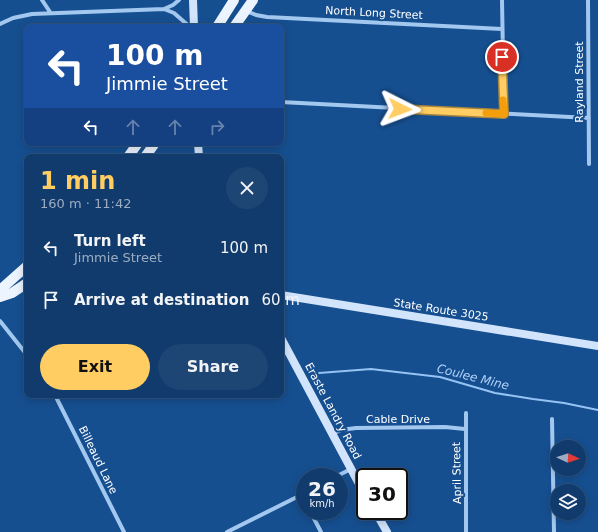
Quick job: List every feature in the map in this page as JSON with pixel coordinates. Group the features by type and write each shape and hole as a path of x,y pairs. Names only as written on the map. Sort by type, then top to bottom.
{"main road":[{"path":"193,0 194,24"},
{"path":"219,24 234,0"},
{"path":"236,24 253,0"},
{"path":"0,290 24,269"},
{"path":"0,297 12,293 24,285"},
{"name":"State Route 3025","path":"284,295 598,346"},
{"name":"Eraste Landry Road","path":"284,344 356,478"},
{"path":"380,520 387,532"}],"street":[{"path":"42,0 50,12"},
{"path":"0,24 13,18 50,12 164,9 173,5 179,0"},
{"path":"502,0 504,114"},
{"name":"Rayland Street","path":"588,0 589,164"},
{"path":"164,9 174,13 187,24"},
{"name":"North Long Street","path":"246,10 256,15 267,17 502,29"},
{"path":"284,102 589,118"},
{"path":"0,321 24,351"},
{"name":"Billeaud Lane","path":"57,398 124,532"},
{"name":"April Street","path":"466,413 466,532"},
{"path":"552,420 554,532"},
{"name":"Cable Drive","path":"332,434 341,430 356,428 445,427 466,429"},
{"path":"227,532 296,497"},
{"path":"315,520 321,532"}],"waterway":[{"name":"Coulee Mine","path":"319,373 371,369 440,377 495,393 564,403 598,410"}],"slow traffic":[{"path":"486,113 504,114 503,100"}],"route":[{"path":"400,109 504,114 502,57"}]}
